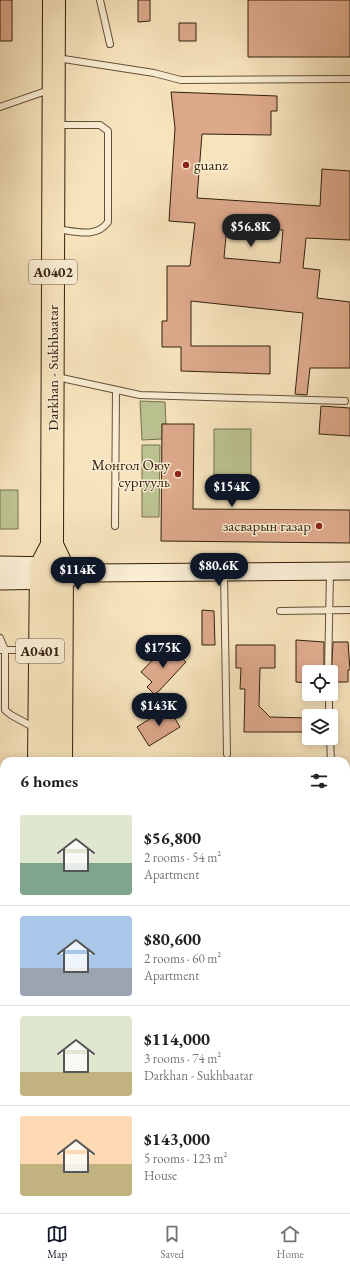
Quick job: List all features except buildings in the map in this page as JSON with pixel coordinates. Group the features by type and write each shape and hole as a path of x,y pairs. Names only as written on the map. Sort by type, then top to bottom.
{"highway":[{"name":"Darkhan - Sukhbaatar","path":"52,545 54,0"},
{"name":"A0401","path":"52,545 51,573 61,757"},
{"name":"A0401","path":"39,757 40,650 51,573"}],"main road":[{"path":"0,565 51,573 350,571"},
{"path":"0,581 51,573"}],"lane":[{"path":"100,0 110,44"},
{"path":"53,57 154,73 181,80 350,79"},
{"path":"0,107 53,89"},
{"path":"53,125 100,125 108,131 108,222 103,229 96,233 53,229"},
{"path":"53,377 140,395 345,401"},
{"path":"115,526 116,390"},
{"path":"328,665 330,571"},
{"path":"224,572 227,754"},
{"path":"280,611 350,610"},
{"path":"0,638 3,650 5,710 11,715 40,731"},
{"path":"3,650 40,650"},
{"path":"330,745 331,757"}],"green space":[{"path":"140,401 165,402 166,424 162,424 162,439 142,440"},
{"path":"214,429 251,429 251,491 214,491"},
{"path":"142,445 160,445 159,517 142,517"},
{"path":"0,490 18,490 18,529 0,529"}],"place":[{"name":"guanz","path":"186,165"},
{"name":"Монгол Оюу сургууль","path":"178,474"},
{"name":"засварын газар","path":"319,526"}]}
